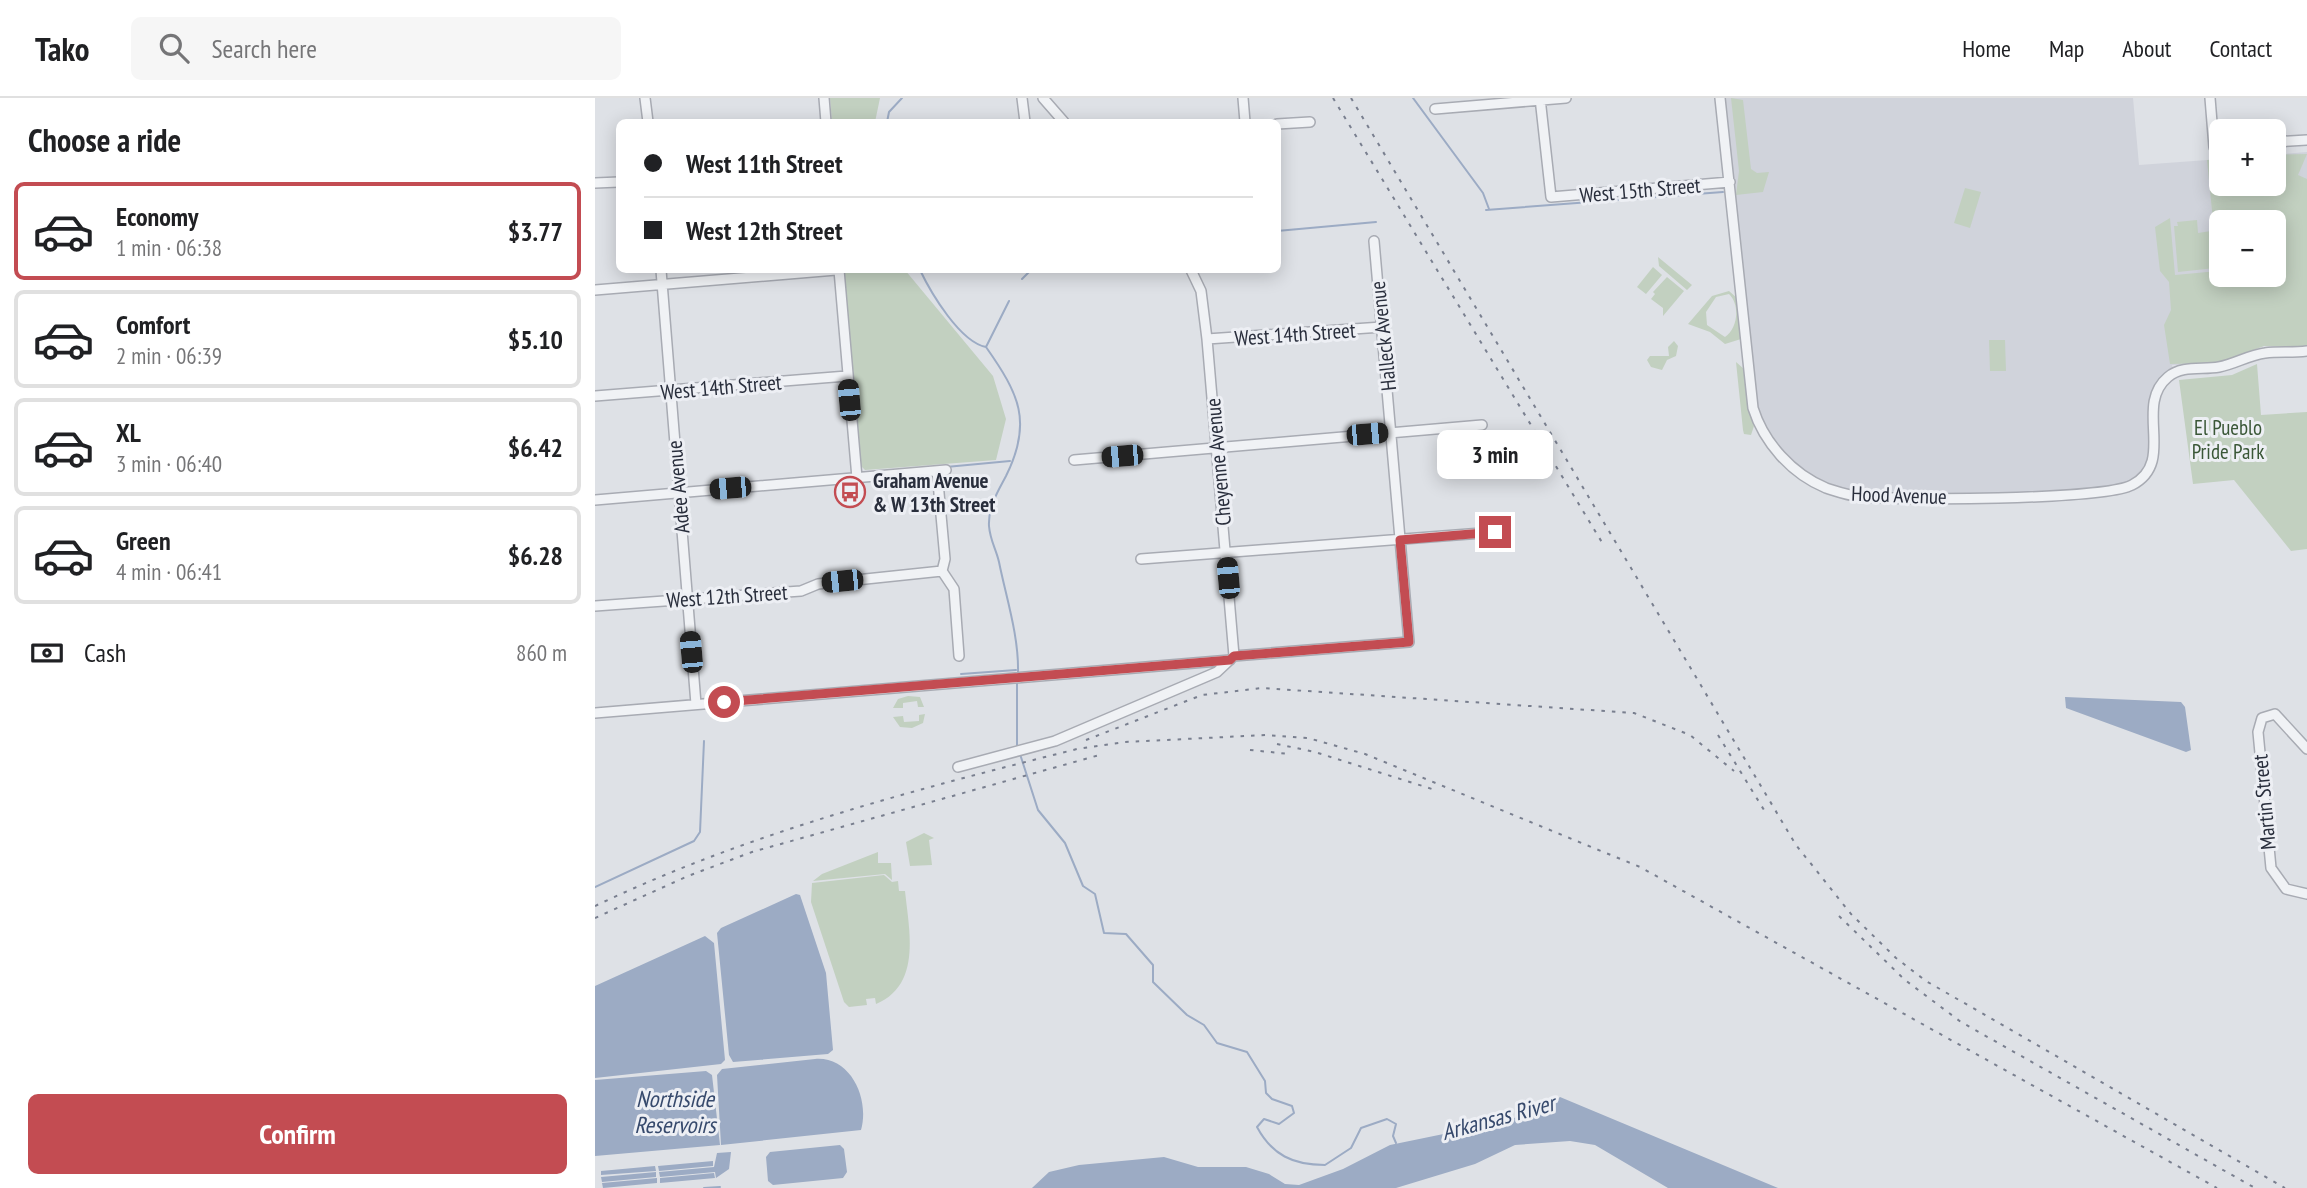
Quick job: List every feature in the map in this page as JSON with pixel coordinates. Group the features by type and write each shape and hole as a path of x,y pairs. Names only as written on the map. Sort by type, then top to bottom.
{"street":[{"path":"645,98 648,119"},
{"path":"824,98 826,119"},
{"path":"1022,98 1025,119"},
{"path":"1043,98 1061,119"},
{"path":"1243,98 1245,119"},
{"path":"1435,109 1566,98"},
{"name":"Hood Avenue","path":"1720,98 1753,408 1764,433 1779,454 1801,474 1825,487 1870,497 2014,496 2119,490 2145,477 2150,470 2155,448 2154,400 2163,382 2181,370 2218,367 2265,352 2307,351"},
{"path":"2210,98 2213,119"},
{"name":"West 15th Street","path":"1540,99 1550,196 1730,182"},
{"path":"1281,124 1310,122"},
{"path":"2286,141 2307,140"},
{"path":"595,183 616,182"},
{"name":"Halleck Avenue","path":"1232,658 1409,642 1393,432 1374,240"},
{"name":"Adee Avenue","path":"660,273 696,704"},
{"path":"595,290 804,273"},
{"path":"837,273 857,478"},
{"name":"Cheyenne Avenue","path":"1192,273 1201,291 1207,339 1226,552 1232,658"},
{"name":"West 14th Street","path":"1207,339 1382,327"},
{"name":"West 14th Street","path":"595,396 847,376"},
{"path":"1074,460 1482,425"},
{"path":"595,500 941,471 945,559 942,571 954,589 958,656"},
{"path":"1141,559 1495,532"},
{"name":"West 12th Street","path":"595,606 801,591 818,584 942,571"},
{"path":"595,713 1232,658"},
{"path":"958,767 1055,741 1217,672 1232,658"},
{"name":"Martin Street","path":"2307,749 2275,714 2267,714 2262,718 2258,732 2266,845 2271,868 2286,889 2307,894"}],"shaded area":[{"path":"1724,98 2133,98 2139,165 2209,160 2209,196 2286,196 2286,154 2307,152 2307,347 2264,346 2208,364 2172,365 2174,372 2158,389 2149,470 2119,490 1925,497 1840,492 1788,463 1755,414"}],"green space":[{"path":"830,98 880,98 876,119 832,119"},
{"path":"1731,98 1743,100 1751,169 1757,173 1769,172 1763,192 1736,195 1739,171"},
{"path":"2307,154 2298,175 2307,179 2307,347 2264,346 2218,363 2170,364 2164,325 2171,310 2169,282 2160,271 2155,227 2170,218 2175,275 2209,272 2209,287 2286,287 2286,210 2212,210 2211,196 2286,196 2286,155"},
{"path":"1965,188 1981,192 1970,228 1954,223"},
{"path":"2197,220 2198,233 2209,231 2209,269 2178,272 2174,226 2178,226 2177,222"},
{"path":"1658,257 1692,285 1687,290 1659,266"},
{"path":"1653,267 1662,275 1646,294 1637,287"},
{"path":"843,273 907,273 993,376 1006,419 996,460 865,470 861,466"},
{"path":"1667,277 1684,291 1663,316 1663,308 1651,299 1655,294 1653,292"},
{"path":"1729,291 1737,298 1741,339 1725,344 1710,332 1688,324 1712,296","holes":["1729,294 1733,299 1735,323 1725,337 1707,325 1706,312 1716,297"]},
{"path":"1989,340 2005,340 2006,371 1990,371"},
{"path":"1674,341 1678,346 1676,356 1667,360 1662,370 1651,367 1647,360 1650,356 1669,356 1668,347"},
{"path":"1736,362 1744,369 1749,410 1754,426 1751,435 1744,434 1743,430"},
{"name":"El Pueblo Pride Park","path":"2257,364 2261,415 2307,412 2307,549 2291,551 2234,480 2193,484 2179,380 2232,375"},
{"path":"920,697 924,707 918,707 917,701 903,703 903,708 893,708 898,699"},
{"path":"925,714 923,723 912,728 900,727 893,717 903,716 904,722 919,721 919,715"},
{"path":"924,833 934,838 929,840 932,865 910,866 906,842"},
{"path":"878,852 878,863 891,863 892,880 885,874 813,881 822,874"},
{"path":"884,875 892,882 898,881 899,891 905,891 910,939 906,970 901,984 891,995 876,1004 875,998 866,999 867,1005 849,1007 844,1002 811,902 812,883"}],"water":[{"path":"2065,697 2181,702 2185,707 2191,750 2186,752 2066,708"},
{"path":"796,894 800,895 826,973 833,1050 828,1054 733,1062 729,1055 717,933 721,928"},
{"path":"705,936 714,943 725,1060 721,1064 595,1078 595,986"},
{"path":"815,1059 838,1064 855,1081 863,1105 861,1130 721,1145 717,1075 722,1069"},
{"name":"Northside Reservoirs","path":"706,1071 712,1075 720,1145 595,1156 595,1080"},
{"path":"1560,1097 1778,1188 1668,1188 1595,1145 1570,1141 1515,1145 1475,1164 1396,1188 1032,1188 1049,1172 1079,1165 1164,1157 1198,1167 1246,1167 1269,1174 1285,1184 1299,1185 1343,1169 1390,1145 1502,1122 1550,1106"},
{"path":"840,1145 844,1149 847,1172 843,1178 773,1185 768,1181 766,1157 770,1152"},
{"path":"731,1152 729,1169 716,1178 715,1172 660,1177 659,1172 714,1167 717,1153"},
{"path":"713,1161 713,1166 659,1171 658,1166"},
{"path":"655,1166 656,1171 601,1175 601,1171"},
{"path":"656,1172 656,1177 602,1182 601,1177"},
{"path":"714,1173 715,1178 660,1183 660,1178"},
{"path":"657,1178 657,1183 603,1188 602,1183"}],"waterway":[{"path":"888,119 889,112 902,98"},
{"path":"1413,98 1483,193 1489,209"},
{"path":"1486,210 1723,192"},
{"path":"1281,231 1376,222"},
{"path":"922,273 957,327 976,343 986,347 1007,379 1019,409 1019,440 989,519 1011,617 1018,673"},
{"path":"1022,279 1028,273"},
{"path":"986,347 1009,301"},
{"path":"946,467 1010,461"},
{"path":"961,674 1016,670"},
{"path":"1017,682 1017,746"},
{"path":"595,887 694,841 700,832 704,741"},
{"path":"1020,754 1038,810 1065,843 1083,886 1095,894 1104,933 1126,934 1153,965 1153,982 1187,1015 1204,1025 1217,1043 1247,1052 1265,1081 1266,1093 1272,1099 1292,1106 1294,1113 1279,1124 1264,1119 1257,1127 1269,1145 1293,1160 1325,1165 1351,1148 1361,1128 1387,1119 1396,1124 1393,1136 1396,1143"},
{"path":"704,1188 720,1187"}],"railway":[{"path":"1333,98 1603,544"},
{"path":"1351,98 1796,845 1851,914 1896,958 1926,981 2285,1188"},
{"path":"1086,740 1202,695 1262,688 1634,713 1690,735 1734,771"},
{"path":"595,906 712,856 772,835 893,797 1077,749 1125,742 1266,735 1308,738 1365,754 1640,867 2217,1188"},
{"path":"1718,735 1764,810"},
{"path":"1277,744 1315,752 1432,789"},
{"path":"1250,750 1290,754"},
{"path":"595,918 688,876 752,852 1103,754"},
{"path":"1839,916 1905,980 1961,1022 2255,1188"}],"place":[{"name":"Graham Avenue & W 13th Street","path":"850,492"}],"route":[{"path":"724,702 1230,660 1234,656 1409,642 1400,540 1495,532"}],"water label":[{"name":"Arkansas River","path":"1498,1117"}]}
